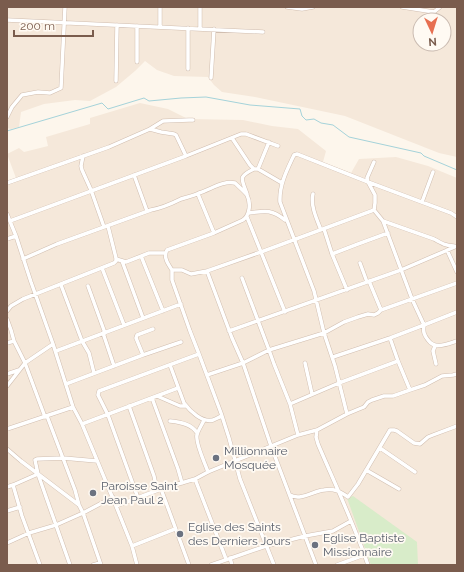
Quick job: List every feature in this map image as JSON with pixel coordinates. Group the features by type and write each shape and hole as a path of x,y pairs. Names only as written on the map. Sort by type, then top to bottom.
{"street":[{"path":"7,117 12,107 22,95 38,92 50,93 61,88 66,7"},
{"path":"160,7 160,27"},
{"path":"200,7 200,28"},
{"path":"287,7 302,9 313,7"},
{"path":"402,7 434,12 440,7"},
{"path":"7,20 263,32"},
{"path":"116,81 117,25"},
{"path":"136,62 137,26"},
{"path":"188,28 188,69"},
{"path":"212,78 214,29"},
{"path":"7,183 109,146 150,129 163,121 193,120"},
{"path":"150,129 176,135 186,156"},
{"path":"10,222 241,134 246,134 278,146"},
{"path":"232,138 250,165 282,183"},
{"path":"268,142 256,169 244,173 242,180 249,205 248,215 285,312"},
{"path":"347,414 333,357 324,333 314,291 280,202 282,183 294,155 295,154 451,212 457,217"},
{"path":"81,166 83,156"},
{"path":"74,159 81,166 106,227 116,259"},
{"path":"374,162 367,178 375,195 374,210 383,221 388,233 412,299 424,325 423,332 425,337 435,346 457,341"},
{"path":"422,202 433,172"},
{"path":"134,175 147,211"},
{"path":"23,259 57,244 147,211 166,206 180,199 198,194 222,184 232,182 235,183 247,195"},
{"path":"198,194 214,233"},
{"path":"313,194 312,201 315,214 347,290"},
{"path":"172,270 182,270 191,274 208,271 374,210"},
{"path":"116,259 126,262 149,253 165,253 167,250 214,233 243,220 248,215 268,211 273,212 286,221"},
{"path":"7,214 54,344 73,407 82,424 113,497 138,565"},
{"path":"383,221 449,246 457,246"},
{"path":"332,254 388,233"},
{"path":"7,239 16,236"},
{"path":"434,240 446,251 457,272"},
{"path":"229,331 401,270 457,246"},
{"path":"165,253 165,257 172,270 172,280 222,416 240,479 274,565"},
{"path":"141,256 163,311"},
{"path":"7,310 16,302 114,263 116,259"},
{"path":"122,261 143,318"},
{"path":"360,263 381,310"},
{"path":"102,268 124,326"},
{"path":"208,271 271,446 316,565"},
{"path":"242,278 290,404 298,435"},
{"path":"207,375 242,363 270,350 324,333 344,322 358,317 378,313 381,310 457,283"},
{"path":"61,284 82,341 89,353 94,373"},
{"path":"88,286 114,366"},
{"path":"56,351 181,304"},
{"path":"333,357 390,338 457,312"},
{"path":"7,319 14,341 25,363 75,490 100,564 93,565"},
{"path":"143,355 136,336 153,329"},
{"path":"390,338 410,390"},
{"path":"7,343 14,341"},
{"path":"66,384 181,342"},
{"path":"7,386 25,363 54,344"},
{"path":"435,346 433,351 436,364"},
{"path":"138,498 108,415 98,395 99,391 199,354"},
{"path":"290,404 339,383 398,361"},
{"path":"305,363 312,394"},
{"path":"170,365 184,403 193,413 204,420 213,420 222,416"},
{"path":"7,374 20,370"},
{"path":"116,506 159,490 195,479 208,472 298,435 317,430 364,407 372,400 384,396 393,396 425,385 440,377 457,374"},
{"path":"82,424 178,388"},
{"path":"157,396 180,406 186,406"},
{"path":"152,398 182,483"},
{"path":"129,406 159,490 189,565"},
{"path":"7,429 73,407"},
{"path":"204,420 196,438 208,472"},
{"path":"170,421 182,422 194,429 197,433"},
{"path":"290,495 296,497 323,490 339,491 348,497 389,432 392,430 397,431 414,443 420,444 433,434 457,426"},
{"path":"317,430 316,438 318,444 339,491 368,565"},
{"path":"380,448 415,472"},
{"path":"7,449 79,505"},
{"path":"70,565 38,474 35,460 63,458 98,461"},
{"path":"366,470 399,489"},
{"path":"7,487 13,486 38,474"},
{"path":"195,479 228,559 232,565"},
{"path":"13,486 40,564 35,565"},
{"path":"7,543 29,533 56,525 113,497"},
{"path":"7,511 20,507"},
{"path":"211,565 266,546 333,530 351,521"},
{"path":"132,546 175,529"},
{"path":"337,565 364,555"}],"shaded area":[{"path":"7,7 457,7 457,157 439,153 345,116 255,97 222,92 208,77 174,76 157,70 145,61 116,87 90,101 75,100 44,104 21,112 19,127 11,129 7,128"},
{"path":"140,103 168,109 188,119 243,120 272,126 298,129 326,151 323,162 351,173 359,159 396,157 428,166 457,178 457,565 7,565 7,181 16,178 7,154 19,148 24,152 48,146 46,137 90,124 90,118"}],"green space":[{"path":"353,496 417,542 418,565 371,565 347,498"}],"waterway":[{"path":"7,131 102,103 108,109 144,98 149,101 206,97 250,105 300,109 302,116 306,120 314,119 321,123 333,125 349,137 421,153 424,156 457,170"}],"place":[{"name":"Millionnaire Mosquée","path":"216,458"},
{"name":"Paroisse Saint Jean Paul 2","path":"93,493"},
{"name":"Eglise des Saints des Derniers Jours","path":"180,534"},
{"name":"Eglise Baptiste Missionnaire","path":"315,545"}]}
